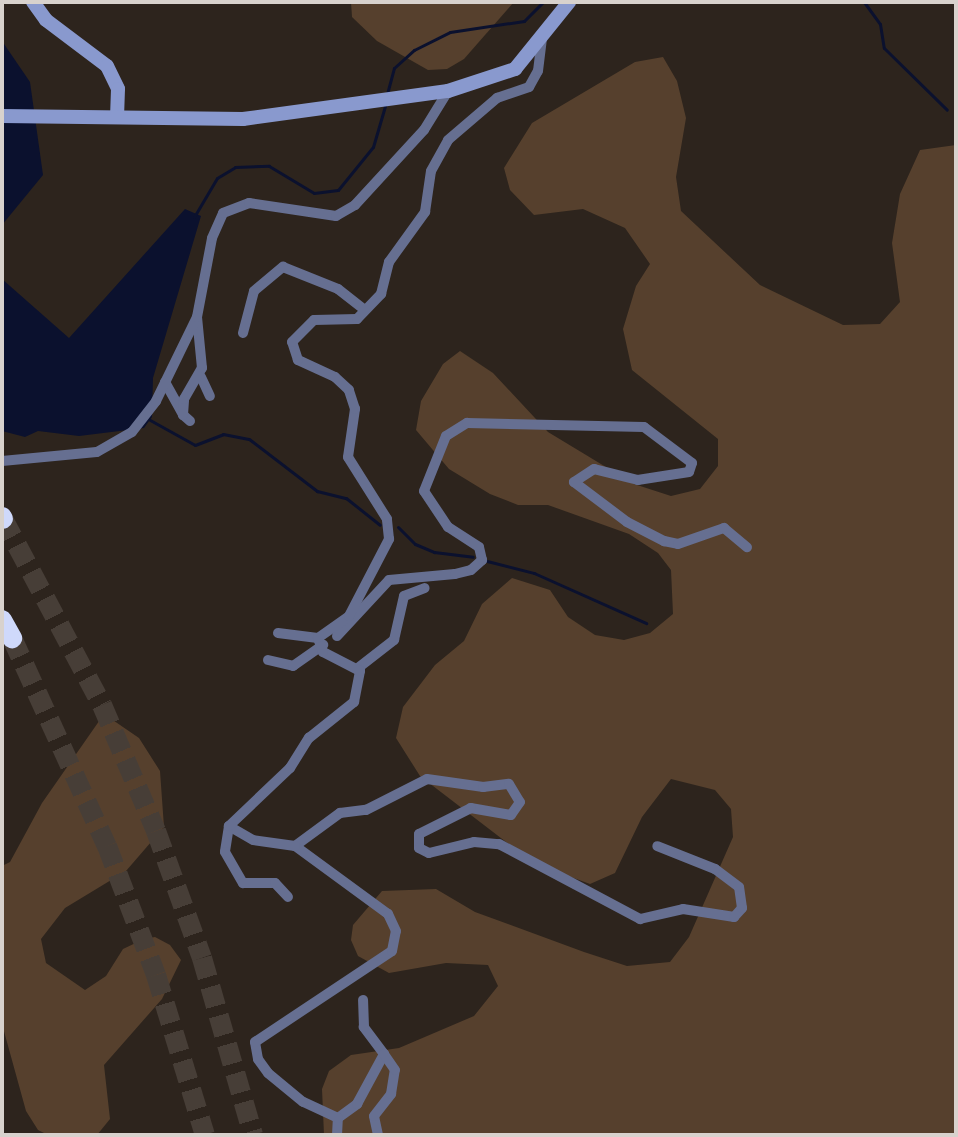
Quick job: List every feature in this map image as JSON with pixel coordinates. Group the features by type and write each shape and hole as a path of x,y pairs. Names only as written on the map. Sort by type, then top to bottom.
{"street":[{"path":"33,2 46,20 107,66 118,89 117,117"},
{"path":"2,116 243,119 369,105 448,91 515,69 542,40 569,2"},
{"path":"268,660 293,666 339,627 357,603 387,549 390,530 348,457 355,409 349,390 340,380 298,360 292,342 304,324 345,316 357,319 381,294 389,262 425,212 431,171 448,140 497,98 529,87 538,71 542,40"},
{"path":"210,396 201,377 197,317 212,238 223,213 249,203 336,216 355,205 424,130 448,91"},
{"path":"243,333 254,291 283,267 338,289 364,309"},
{"path":"2,461 65,458 117,443 147,416 197,317"},
{"path":"165,382 186,418 184,399 201,377"},
{"path":"320,642 353,623 389,580 455,574 471,570 482,560 479,547 448,527 424,491 446,436 467,423 644,427 692,463 689,472 638,480 594,469 574,482 627,522 664,541 678,544 724,528 747,547"},
{"path":"358,668 394,640 404,596 425,588"},
{"path":"278,633 320,642 358,668"},
{"path":"288,897 275,883 243,883 225,852 229,826 290,768 309,738 350,710 358,693 358,668"},
{"path":"295,846 340,813 366,810 427,779 483,787 509,784 520,802 511,815 471,808 419,834 419,848 429,853 474,842 499,844 640,919 683,909 734,917 742,908 739,887 715,869 657,846"},
{"path":"229,826 253,840 295,846 339,882 378,905 396,931 392,951 360,967 255,1042 258,1059 268,1073 303,1102 338,1118"},
{"path":"363,1000 364,1027 395,1070 391,1094 374,1116 378,1135"},
{"path":"338,1118 357,1104 384,1054"},
{"path":"337,1135 338,1118"}],"shaded area":[{"path":"351,2 514,2 464,59 447,69 428,70 377,41 352,17"},
{"path":"663,57 677,81 686,118 676,177 681,211 760,285 843,325 880,324 900,302 892,243 900,194 920,150 956,145 956,1135 324,1135 322,1089 329,1071 351,1055 399,1048 474,1016 498,986 488,965 446,963 389,973 358,956 351,940 353,925 382,891 436,889 475,912 627,966 670,962 689,937 733,837 731,809 715,790 671,779 642,817 615,873 590,884 549,869 510,845 420,776 396,738 403,707 435,665 464,641 482,604 512,578 550,590 568,617 595,635 624,640 650,633 673,614 671,570 658,553 629,534 548,505 518,505 490,494 449,469 416,430 421,401 443,364 460,351 493,373 548,432 634,484 671,496 700,489 718,466 718,439 632,370 623,329 636,286 650,264 625,228 583,209 534,215 510,190 504,168 532,123 635,62"},
{"path":"104,714 139,738 160,771 164,827 126,871 65,908 41,939 46,963 85,990 106,976 123,949 144,939 155,937 170,945 181,960 162,999 104,1065 110,1119 97,1135 48,1135 38,1130 26,1111 2,1024 2,866 10,862 42,803"}],"water":[{"path":"2,41 30,82 43,175 2,225"},
{"path":"185,209 201,216 153,378 152,417 144,428 79,436 38,431 25,437 2,431 2,279 69,338"}],"waterway":[{"path":"387,94 394,68 414,50 450,32 524,21 543,2"},
{"path":"864,2 880,24 884,48 947,110"},
{"path":"194,217 217,178 235,167 269,166 314,193 338,190 373,147 385,106"},
{"path":"150,420 195,445 223,434 249,439 317,491 346,498 380,525"},
{"path":"398,527 415,544 434,552 473,557"},
{"path":"487,561 534,573 646,623"}],"tunnel":[{"path":"3,519 102,705 156,831 202,958 253,1135"},
{"path":"12,638 107,846 156,975 205,1135"}]}
